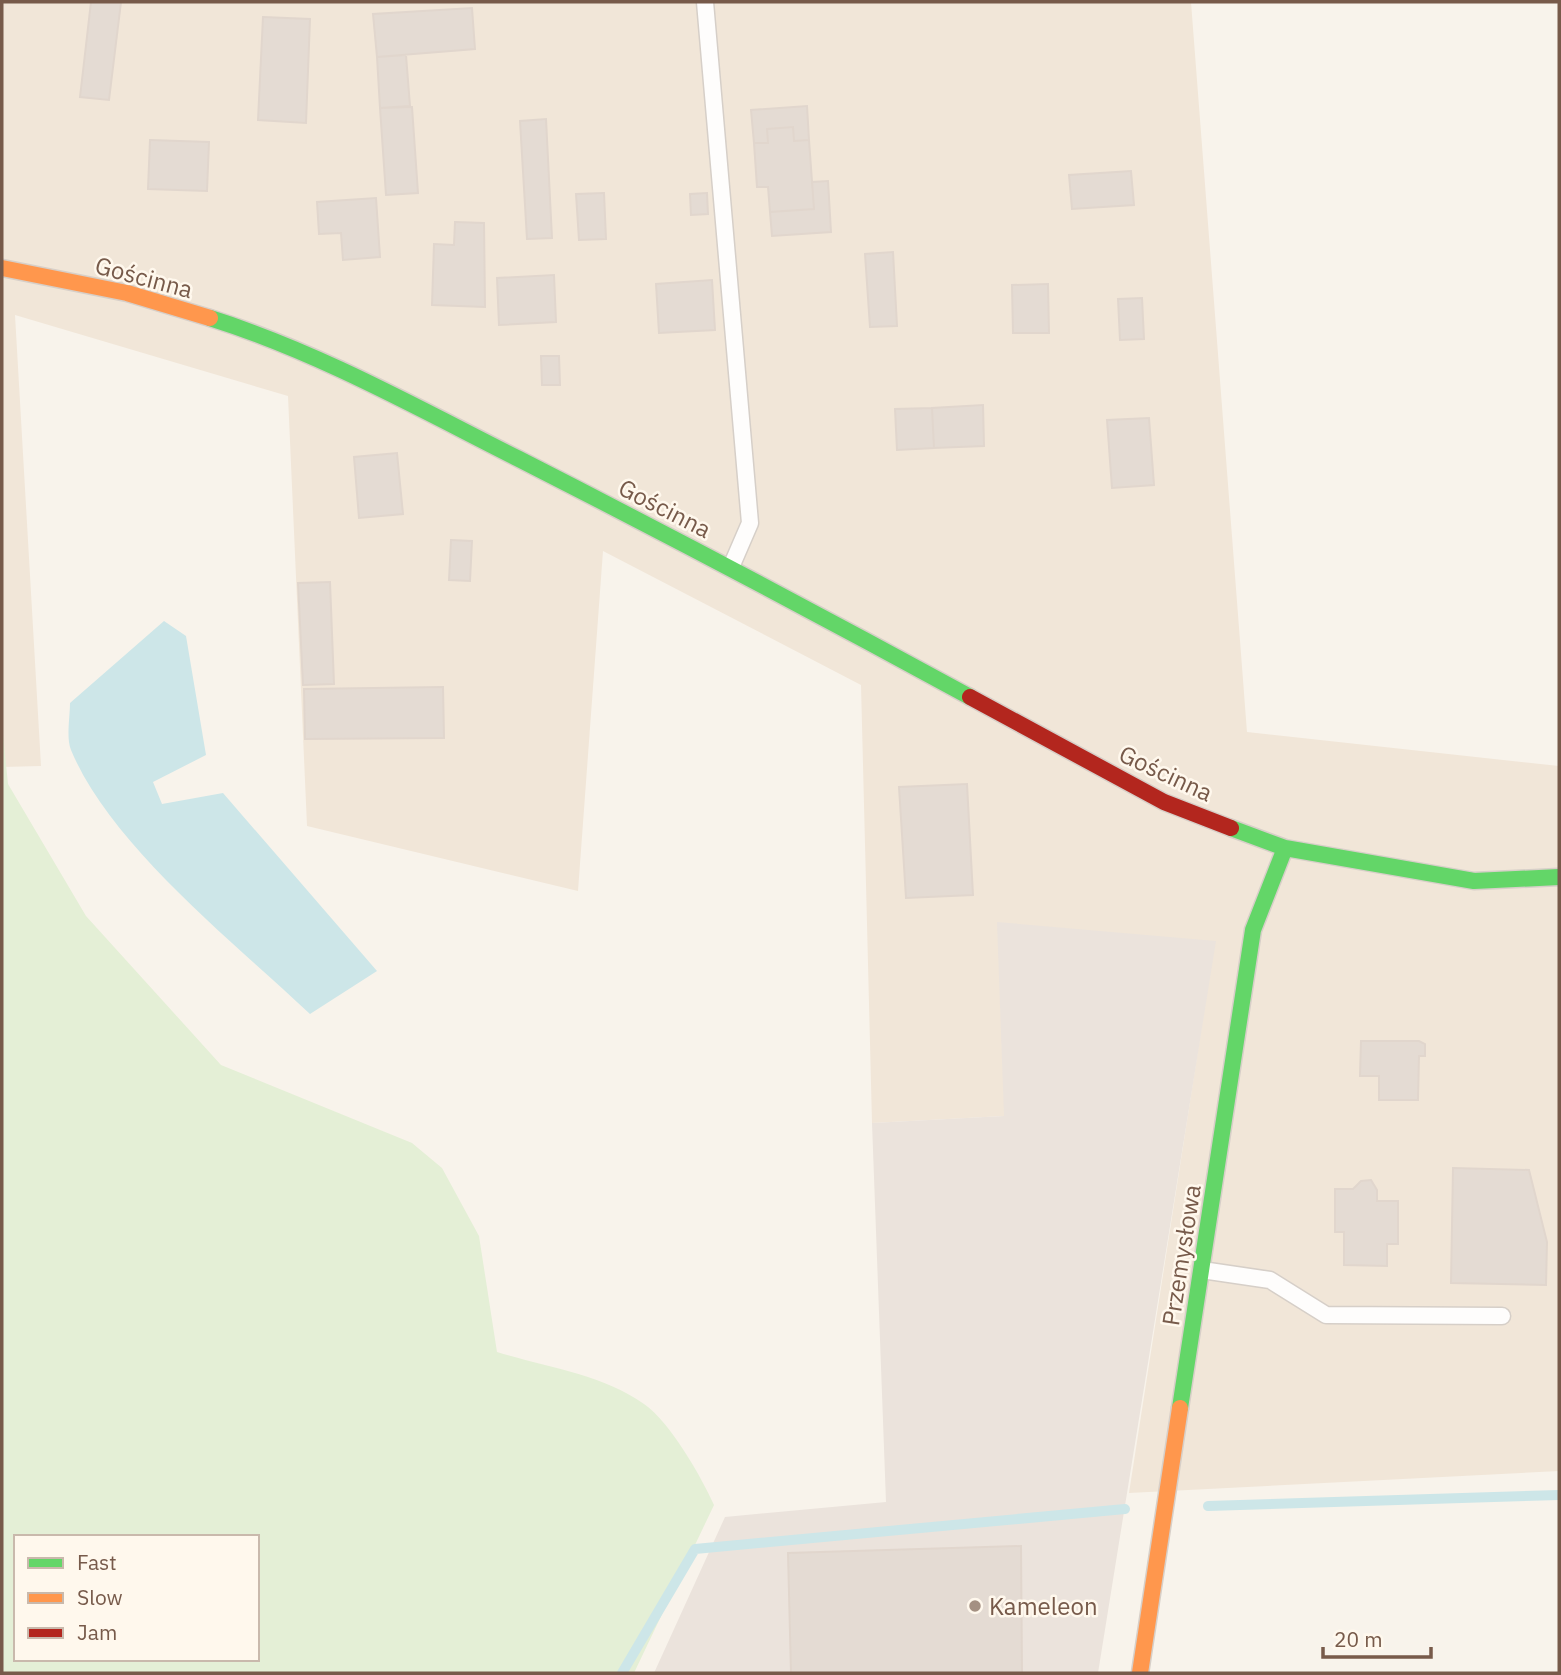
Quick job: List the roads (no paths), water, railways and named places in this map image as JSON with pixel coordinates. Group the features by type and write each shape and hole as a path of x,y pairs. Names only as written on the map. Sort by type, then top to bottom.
{"street":[{"name":"Gościnna","path":"2,268 127,292 244,329 366,381 731,567 1164,802 1285,848 1474,881 1559,877"},
{"name":"Przemysłowa","path":"1140,1673 1253,930 1285,848"}],"lane":[{"path":"705,2 750,523 731,567"},
{"path":"1202,1270 1270,1280 1326,1315 1502,1316"}],"water":[{"path":"164,621 186,636 206,755 153,782 162,804 223,793 377,971 310,1014 144,857 90,786 71,750 68,734 70,703"}],"waterway":[{"path":"1208,1506 1559,1495"},
{"path":"622,1673 695,1549 1125,1509"}],"place":[{"name":"Kameleon","path":"975,1606"}]}
